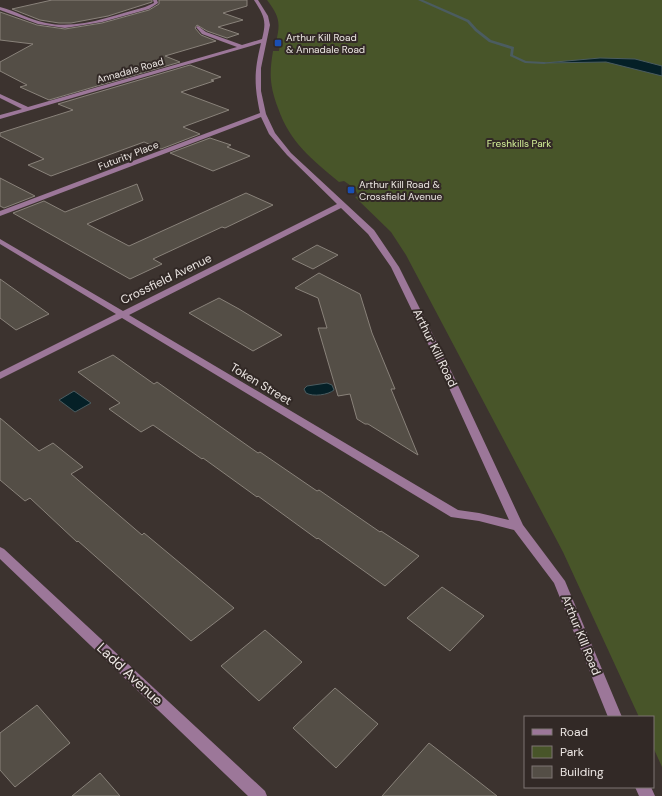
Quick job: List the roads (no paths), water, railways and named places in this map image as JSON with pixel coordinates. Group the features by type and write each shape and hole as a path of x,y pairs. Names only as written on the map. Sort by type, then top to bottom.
{"street":[{"path":"0,8 52,26 83,24 147,8 156,3 154,0"},
{"name":"Arthur Kill Road","path":"256,0 266,16 268,25 258,68 258,91 263,114 272,134 289,154 371,232 395,267 450,379 518,528 559,581 614,716"},
{"path":"198,28 204,33 243,46"},
{"name":"Annadale Road","path":"0,117 265,40"},
{"path":"0,96 28,109"},
{"name":"Futurity Place","path":"0,214 263,114"},
{"name":"Crossfield Avenue","path":"0,376 343,204"},
{"name":"Token Street","path":"0,241 121,315 455,514 479,517 518,528"},
{"name":"Ladd Avenue","path":"0,552 259,796"}],"water":[{"path":"600,58 635,59 662,66 662,76 606,62 544,63"},
{"path":"327,383 332,385 334,390 316,395 306,393 304,389 307,386"},
{"path":"74,391 91,403 75,412 59,400"}],"waterway":[{"path":"420,0 468,21 476,30 490,41 513,48 511,55 525,62 544,63"}],"place":[{"name":"Arthur Kill Road & Annadale Road","path":"278,43"},
{"name":"Arthur Kill Road & Crossfield Avenue","path":"351,190"}],"park label":[{"name":"Freshkills Park","path":"519,143"}]}
